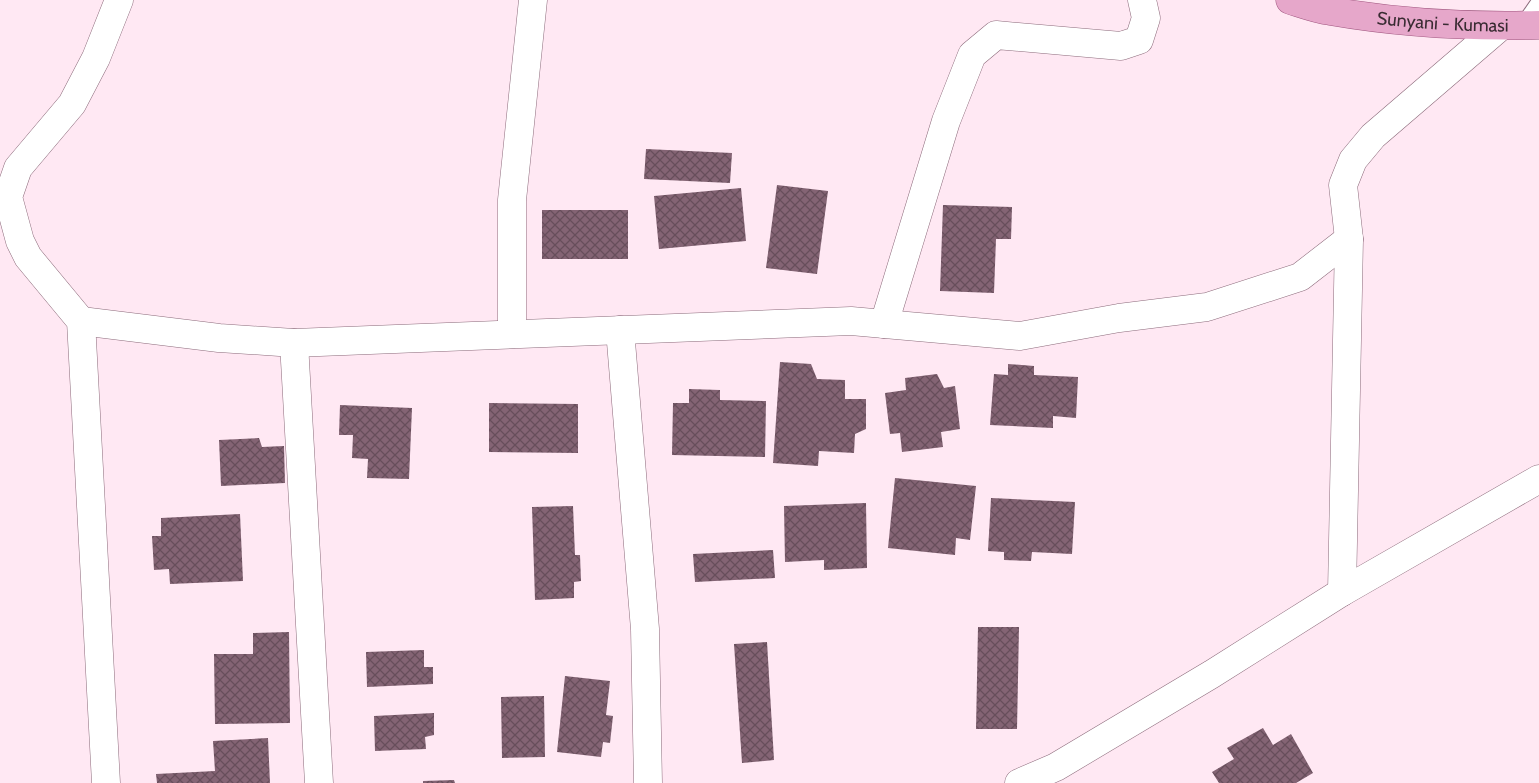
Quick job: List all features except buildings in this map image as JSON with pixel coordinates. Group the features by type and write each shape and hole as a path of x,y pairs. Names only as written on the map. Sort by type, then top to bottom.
{"main road":[{"name":"Sunyani - Kumasi","path":"1290,0 1328,11 1416,22 1521,25"}],"street":[{"path":"106,783 81,321 28,257 18,233 8,197 18,168 72,104 96,58 119,0"},
{"path":"512,334 512,200 533,0"},
{"path":"884,324 946,121 972,55 996,35 1121,46 1139,40 1146,18 1142,0"},
{"path":"1342,592 1349,239 1343,185 1353,160 1373,136 1521,25"},
{"path":"81,321 219,338 294,343 851,321 1020,336 1119,318 1207,307 1300,276 1349,239"},
{"path":"620,330 645,629 648,783"},
{"path":"294,343 318,783"},
{"path":"1019,783 1056,767 1212,674 1342,592 1539,479"}],"lane":[{"path":"1521,25 1539,2"}]}
